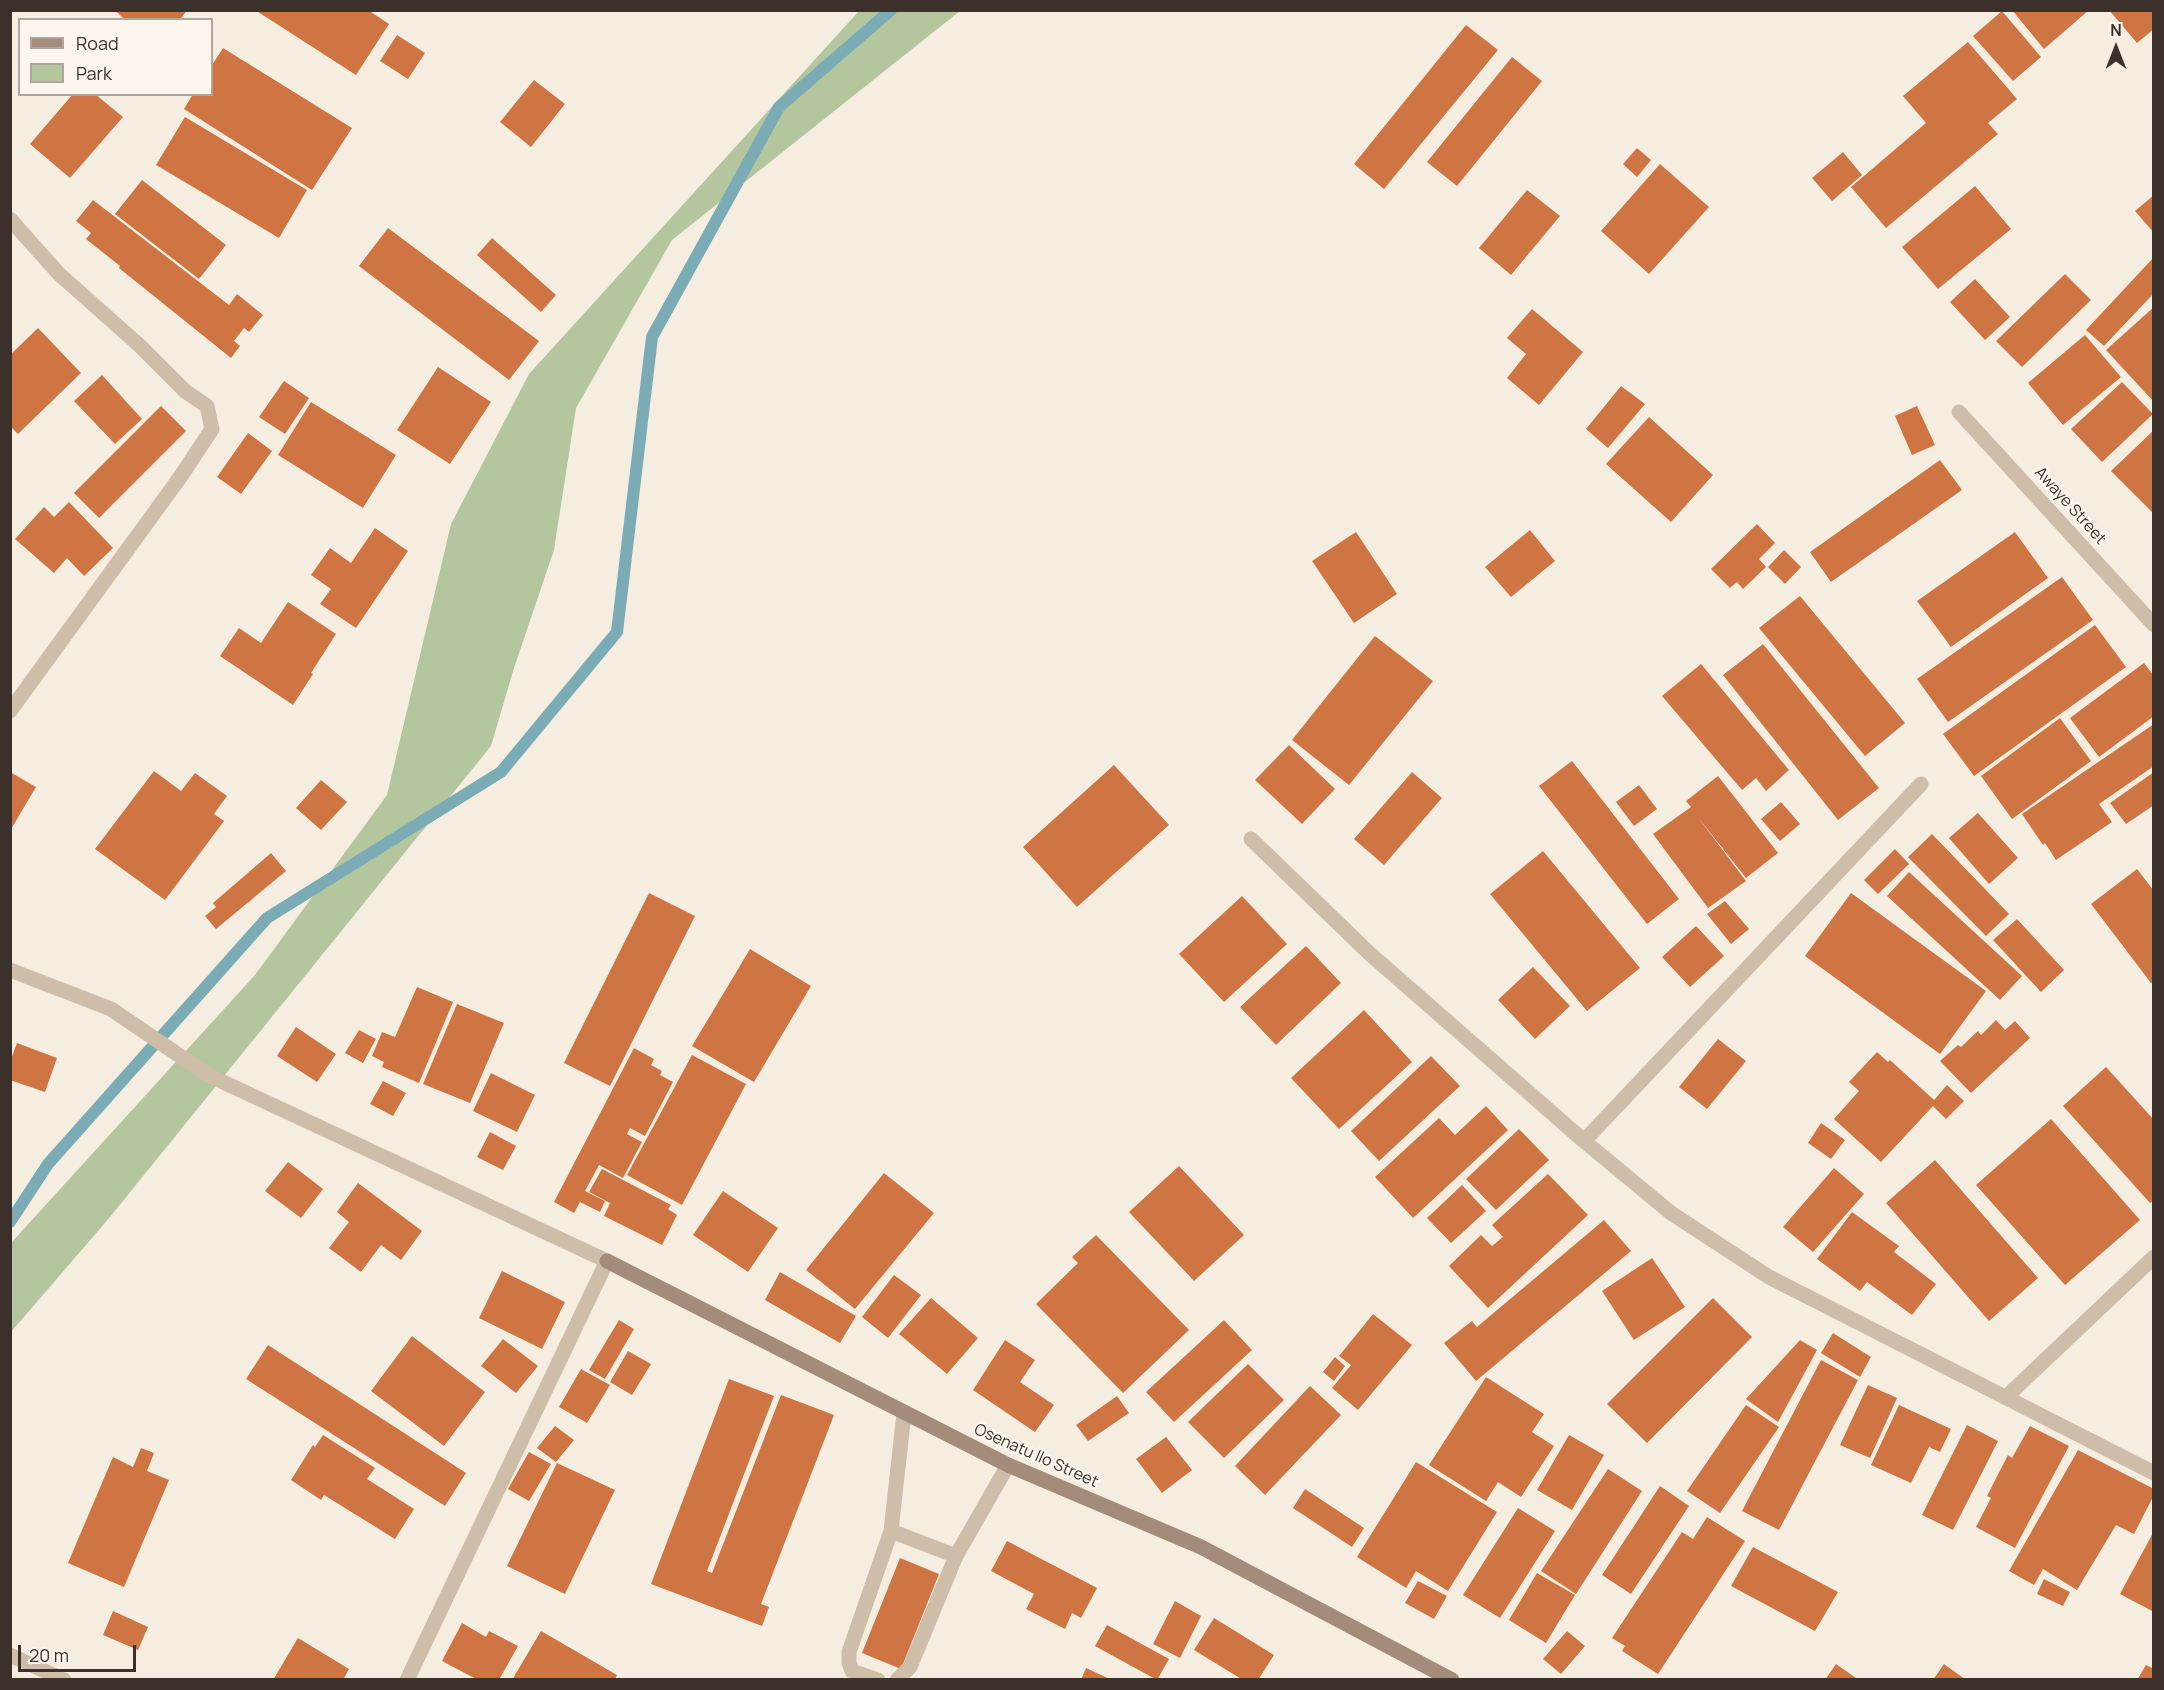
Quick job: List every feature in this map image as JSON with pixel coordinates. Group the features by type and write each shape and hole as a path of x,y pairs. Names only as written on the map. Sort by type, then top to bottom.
{"street":[{"path":"10,219 59,274 139,345 185,391 207,406 212,429 181,476 10,711"},
{"name":"Awaye Street","path":"1959,412 2154,625"},
{"path":"1584,1141 1921,784"},
{"path":"1251,839 1369,953 1584,1141 1671,1213 1769,1277 2154,1473"},
{"path":"10,970 111,1009 208,1075 607,1261 407,1680"},
{"path":"2006,1397 2154,1257"},
{"name":"Osenatu Ilo Street","path":"607,1261 1008,1465 1201,1547 1452,1680"},
{"path":"878,1680 852,1671 849,1668 849,1652 891,1531 904,1413"},
{"path":"897,1680 910,1667 956,1556 1008,1465"},
{"path":"891,1531 956,1556"},
{"path":"10,1656 64,1680"}],"green space":[{"path":"859,11 960,11 672,240 576,408 554,550 514,668 491,746 110,1217 11,1332 11,1243 255,975 387,795 451,524 529,374"}],"building":[{"path":"115,10 187,10 181,18 123,18"},
{"path":"255,10 368,10 389,24 356,75"},
{"path":"2012,10 2089,10 2044,49"},
{"path":"2109,10 2154,10 2154,29 2137,43"},
{"path":"2002,11 2041,57 2013,81 1973,36"},
{"path":"1466,25 1498,50 1384,189 1354,164"},
{"path":"397,35 425,53 408,79 380,61"},
{"path":"1968,42 2017,99 1988,123 1998,134 1886,228 1851,187 1926,123 1903,96"},
{"path":"223,48 352,128 312,190 184,109 192,96 213,96 213,63"},
{"path":"1512,57 1542,81 1457,186 1427,162"},
{"path":"534,80 565,104 531,147 500,122"},
{"path":"71,96 97,96 123,117 70,178 30,144"},
{"path":"185,117 307,190 279,238 156,165"},
{"path":"1637,148 1651,160 1637,177 1623,164"},
{"path":"1843,152 1862,175 1832,201 1812,178"},
{"path":"1660,164 1709,207 1649,274 1601,231"},
{"path":"142,180 226,245 199,279 115,214"},
{"path":"1975,186 2011,229 1938,289 1902,247"},
{"path":"1527,190 1560,216 1511,275 1479,248"},
{"path":"2154,195 2154,233 2135,211"},
{"path":"93,200 229,305 237,294 263,315 249,332 244,328 234,341 240,346 231,358 86,239 91,233 76,221"},
{"path":"388,228 539,341 509,380 359,266"},
{"path":"492,238 556,295 541,312 477,255"},
{"path":"2154,257 2154,293 2104,346 2086,330"},
{"path":"2065,274 2091,300 2022,367 1996,341"},
{"path":"1975,279 2010,317 1985,340 1950,302"},
{"path":"2154,307 2154,402 2106,350"},
{"path":"1532,309 1583,352 1539,405 1507,378 1526,354 1507,338"},
{"path":"38,328 81,373 18,434 10,426 10,355"},
{"path":"2085,335 2121,377 2063,425 2028,383"},
{"path":"438,367 491,402 450,464 397,430"},
{"path":"102,375 142,419 115,444 74,401"},
{"path":"284,381 309,398 285,434 259,417"},
{"path":"2122,382 2153,414 2102,462 2071,429"},
{"path":"1621,386 1645,404 1608,448 1586,429"},
{"path":"311,402 396,455 363,508 278,455"},
{"path":"161,406 186,431 99,518 74,493"},
{"path":"1917,406 1935,445 1912,455 1895,416"},
{"path":"1649,417 1713,475 1671,522 1606,464"},
{"path":"2154,430 2154,514 2111,471"},
{"path":"248,433 272,451 241,494 217,477"},
{"path":"1940,460 1962,490 1831,582 1810,552"},
{"path":"69,502 113,548 84,576 67,558 54,573 15,539 44,507 54,517"},
{"path":"1757,524 1775,543 1759,559 1766,567 1743,589 1737,582 1730,588 1711,569"},
{"path":"375,528 408,551 356,628 320,604 331,589 311,575 330,548 351,563"},
{"path":"1530,530 1555,561 1511,597 1485,567"},
{"path":"1356,532 1397,594 1354,623 1312,561"},
{"path":"2015,532 2048,578 1951,647 1917,601"},
{"path":"1784,550 1801,567 1785,584 1768,567"},
{"path":"2062,577 2093,620 1948,722 1917,679"},
{"path":"1800,596 1905,723 1865,756 1759,628"},
{"path":"288,602 336,634 293,705 220,656 239,628 261,643"},
{"path":"2095,625 2126,667 1974,776 1943,734"},
{"path":"1375,636 1433,681 1349,785 1292,740"},
{"path":"1763,644 1879,788 1838,820 1723,675"},
{"path":"2144,663 2154,676 2154,716 2099,757 2070,718"},
{"path":"1701,664 1789,770 1766,791 1756,778 1742,790 1662,696"},
{"path":"2060,718 2091,761 2012,819 1981,776"},
{"path":"2154,724 2154,766 2099,804 2112,822 2056,860 2022,814"},
{"path":"1289,745 1335,789 1302,824 1255,780"},
{"path":"1572,761 1679,899 1647,924 1539,786"},
{"path":"1114,765 1169,825 1077,907 1023,847"},
{"path":"154,771 181,791 195,773 227,796 214,814 224,821 165,900 95,849"},
{"path":"10,772 36,787 10,831"},
{"path":"1412,772 1442,798 1384,865 1354,839"},
{"path":"2154,772 2154,805 2126,824 2110,803"},
{"path":"1718,776 1778,853 1746,878 1697,816 1746,881 1708,908 1653,834 1691,807 1686,801"},
{"path":"321,780 347,802 321,830 296,808"},
{"path":"1639,785 1657,809 1634,826 1616,802"},
{"path":"1781,802 1800,824 1780,841 1761,819"},
{"path":"1978,813 2018,858 1989,884 1949,838"},
{"path":"1932,834 2009,914 1986,936 1908,857"},
{"path":"1895,849 1909,864 1878,894 1864,880"},
{"path":"1543,851 1640,968 1587,1011 1490,894"},
{"path":"271,853 286,871 216,929 205,916 216,907 213,903"},
{"path":"2137,869 2154,891 2154,982 2151,983 2091,904"},
{"path":"1909,872 2022,976 2000,1000 1887,896"},
{"path":"649,893 695,916 610,1086 564,1063"},
{"path":"1851,893 1986,991 1940,1054 1805,956"},
{"path":"1242,896 1287,944 1224,1002 1179,954"},
{"path":"1725,901 1749,929 1731,944 1707,914"},
{"path":"2017,919 2064,970 2041,992 1993,940"},
{"path":"1696,926 1724,956 1690,987 1662,957"},
{"path":"1306,946 1341,983 1276,1045 1240,1007"},
{"path":"750,949 811,986 754,1082 692,1046"},
{"path":"1533,967 1570,1006 1535,1039 1498,1000"},
{"path":"417,987 453,1002 419,1083 382,1067 384,1062 372,1056 382,1032 395,1037"},
{"path":"457,1004 504,1023 470,1103 423,1084"},
{"path":"1364,1010 1412,1062 1339,1129 1291,1078"},
{"path":"1996,1020 2005,1030 2015,1021 2030,1038 1971,1093 1940,1061 1958,1045 1961,1047 1978,1031 1981,1035"},
{"path":"296,1027 336,1054 317,1082 277,1056"},
{"path":"359,1030 376,1039 363,1063 345,1053"},
{"path":"1718,1039 1746,1061 1707,1109 1679,1087"},
{"path":"17,1043 57,1058 45,1092 10,1080 10,1062"},
{"path":"634,1048 654,1059 651,1065 662,1071 660,1075 673,1082 645,1136 630,1128 627,1134 642,1142 623,1178 599,1165 585,1191 605,1201 600,1212 580,1202 574,1213 554,1202"},
{"path":"1877,1052 1888,1062 1890,1060 1934,1100 1947,1085 1964,1101 1946,1119 1933,1106 1881,1162 1834,1119 1859,1091 1849,1082"},
{"path":"692,1055 746,1084 682,1205 627,1175"},
{"path":"1431,1056 1460,1086 1379,1161 1351,1131"},
{"path":"2106,1067 2154,1120 2154,1200 2150,1203 2063,1106"},
{"path":"491,1073 535,1095 517,1132 473,1111"},
{"path":"383,1081 406,1093 393,1116 370,1104"},
{"path":"1486,1106 1508,1130 1413,1218 1375,1177 1439,1118 1455,1135"},
{"path":"2051,1119 2140,1220 2065,1285 1976,1185"},
{"path":"1821,1123 1845,1140 1831,1159 1808,1143"},
{"path":"1519,1129 1549,1160 1496,1210 1466,1179"},
{"path":"490,1132 516,1146 503,1170 477,1157"},
{"path":"1935,1160 2038,1278 1989,1321 1886,1203"},
{"path":"288,1162 323,1189 301,1218 265,1191"},
{"path":"1179,1166 1244,1235 1194,1281 1129,1212"},
{"path":"1834,1168 1864,1194 1813,1252 1783,1227"},
{"path":"602,1169 671,1205 668,1209 677,1215 662,1245 604,1216 610,1203 589,1192"},
{"path":"884,1173 934,1213 855,1309 806,1270"},
{"path":"1548,1174 1588,1215 1488,1308 1449,1266 1481,1235 1492,1246 1503,1237 1492,1225"},
{"path":"358,1183 422,1231 401,1260 381,1245 361,1272 329,1248 349,1222 337,1212"},
{"path":"1462,1185 1486,1211 1451,1243 1427,1218"},
{"path":"723,1191 778,1228 748,1272 693,1235"},
{"path":"1852,1212 1899,1246 1894,1252 1936,1284 1912,1315 1867,1282 1860,1291 1817,1259"},
{"path":"1604,1220 1631,1251 1476,1381 1444,1343 1472,1321 1477,1327"},
{"path":"1096,1235 1189,1330 1123,1393 1036,1304 1078,1263 1072,1257"},
{"path":"1652,1258 1685,1307 1634,1340 1602,1291"},
{"path":"502,1271 565,1302 542,1349 479,1318"},
{"path":"780,1272 856,1316 840,1343 765,1300"},
{"path":"894,1275 921,1295 888,1338 862,1317"},
{"path":"931,1298 978,1338 947,1374 899,1334"},
{"path":"1713,1298 1752,1337 1647,1443 1607,1404"},
{"path":"1373,1314 1412,1345 1358,1410 1332,1388 1351,1365 1339,1356"},
{"path":"619,1320 634,1329 605,1379 589,1370"},
{"path":"1224,1320 1252,1350 1174,1422 1146,1392"},
{"path":"1833,1333 1871,1357 1860,1377 1821,1353"},
{"path":"412,1336 485,1392 444,1446 371,1391"},
{"path":"503,1339 538,1366 516,1393 481,1366"},
{"path":"1005,1340 1035,1360 1020,1382 1054,1405 1035,1432 973,1390"},
{"path":"1800,1340 1817,1350 1778,1422 1746,1399"},
{"path":"268,1345 466,1473 445,1506 246,1379"},
{"path":"628,1351 651,1364 632,1395 610,1382"},
{"path":"1335,1357 1345,1366 1334,1381 1323,1372"},
{"path":"1821,1360 1858,1380 1779,1530 1742,1511"},
{"path":"1248,1364 1284,1400 1224,1458 1188,1422"},
{"path":"581,1369 610,1385 587,1423 559,1407"},
{"path":"1486,1377 1544,1414 1532,1432 1554,1446 1521,1497 1498,1482 1486,1501 1429,1465"},
{"path":"729,1379 774,1396 707,1571 712,1573 781,1395 834,1415 761,1604 769,1607 762,1626 651,1584"},
{"path":"1868,1385 1897,1398 1870,1458 1840,1445"},
{"path":"1310,1386 1341,1415 1265,1495 1235,1466"},
{"path":"1117,1396 1129,1413 1088,1441 1076,1425"},
{"path":"1746,1405 1779,1427 1720,1513 1687,1491"},
{"path":"1899,1405 1951,1429 1940,1452 1929,1447 1911,1483 1871,1465"},
{"path":"1967,1425 1998,1441 1953,1530 1922,1515"},
{"path":"555,1426 574,1440 556,1462 537,1448"},
{"path":"2030,1426 2069,1446 2015,1548 1976,1527 1991,1498 1987,1496 2008,1455 2012,1458"},
{"path":"323,1435 375,1468 367,1479 414,1509 395,1539 324,1495 321,1500 291,1480 313,1445 315,1447"},
{"path":"1569,1435 1604,1455 1572,1510 1537,1490"},
{"path":"1166,1437 1192,1470 1162,1493 1136,1459"},
{"path":"141,1448 154,1453 147,1471 169,1480 124,1587 68,1563 113,1457 133,1467"},
{"path":"2078,1450 2154,1489 2154,1495 2134,1534 2116,1525 2077,1590 2043,1569 2034,1585 2009,1571"},
{"path":"529,1452 551,1464 529,1501 508,1489"},
{"path":"1416,1462 1497,1512 1448,1591 1416,1571 1406,1588 1357,1557"},
{"path":"557,1463 615,1490 565,1594 507,1566"},
{"path":"1608,1469 1642,1491 1576,1594 1541,1571"},
{"path":"1660,1486 1689,1506 1631,1594 1602,1575"},
{"path":"1305,1489 1364,1528 1352,1547 1293,1508"},
{"path":"1518,1508 1555,1531 1500,1618 1463,1595"},
{"path":"1707,1517 1745,1541 1658,1674 1622,1651 1625,1646 1612,1638 1682,1532 1693,1539"},
{"path":"2154,1531 2154,1612 2120,1594"},
{"path":"1007,1541 1097,1588 1081,1618 1072,1613 1065,1629 1026,1609 1034,1594 991,1571"},
{"path":"1753,1547 1838,1592 1815,1631 1731,1586"},
{"path":"900,1558 939,1574 901,1669 862,1653"},
{"path":"1537,1573 1575,1595 1546,1643 1509,1620"},
{"path":"2044,1579 2070,1592 2063,1606 2037,1594"},
{"path":"1418,1581 1447,1596 1434,1619 1405,1603"},
{"path":"1175,1601 1201,1616 1180,1658 1153,1644"},
{"path":"113,1611 148,1627 138,1650 103,1635"},
{"path":"1214,1618 1274,1655 1258,1680 1243,1680 1194,1650"},
{"path":"462,1623 486,1637 489,1631 518,1646 499,1680 478,1680 442,1661"},
{"path":"1107,1625 1169,1659 1157,1680 1095,1646"},
{"path":"541,1631 617,1675 615,1680 512,1680"},
{"path":"1567,1631 1585,1646 1561,1674 1543,1659"},
{"path":"298,1638 349,1669 343,1680 273,1680"},
{"path":"1836,1664 1859,1680 1825,1680"},
{"path":"1944,1664 1966,1680 1933,1680"},
{"path":"2146,1665 2154,1669 2154,1680 2137,1680"},
{"path":"1086,1668 1112,1680 1081,1680"}],"waterway":[{"path":"10,1222 48,1164 267,918 501,772 617,632 652,337 779,107 891,10"}]}
